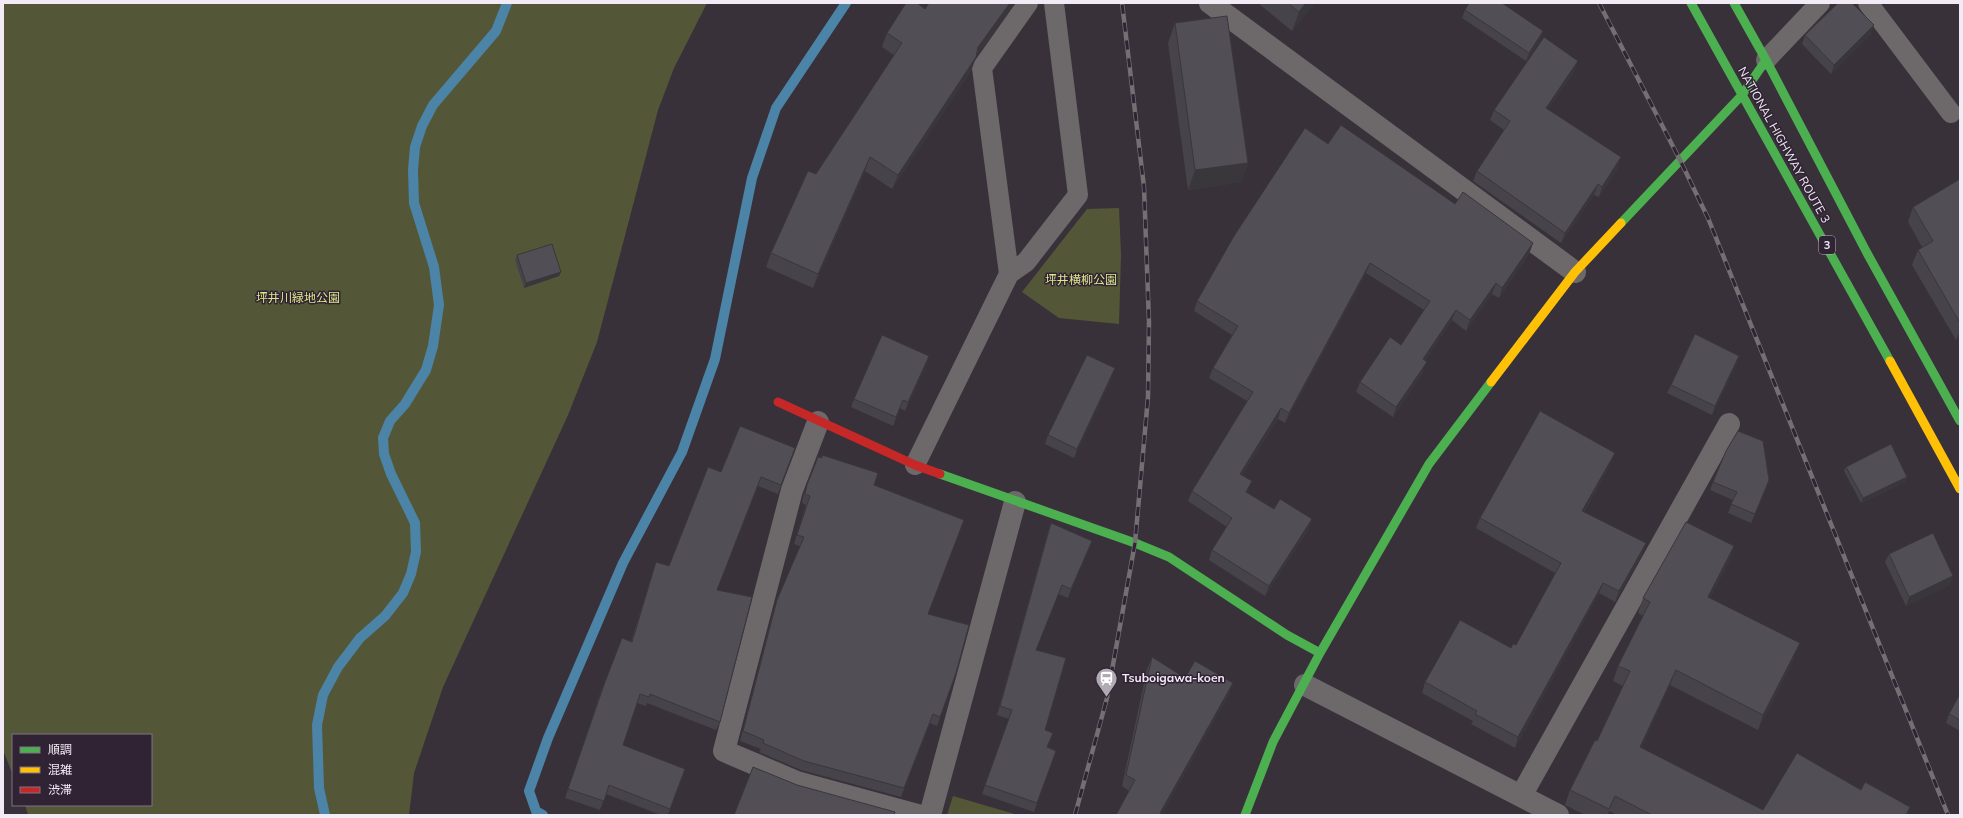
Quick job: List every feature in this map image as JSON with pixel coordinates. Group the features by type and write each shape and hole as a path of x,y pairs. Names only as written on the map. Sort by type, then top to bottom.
{"main road":[{"name":"NATIONAL HIGHWAY ROUTE 3","path":"1691,3 1960,489"},
{"name":"NATIONAL HIGHWAY ROUTE 3","path":"1734,3 1766,60 1867,253 1960,420"},
{"path":"1246,815 1249,802 1273,742 1305,685 1320,653 1429,464 1575,272 1742,95 1766,60"},
{"path":"778,402 818,422 915,465 1015,502 1135,543 1169,557 1280,631 1320,653"}],"street":[{"path":"1210,3 1575,272"},
{"path":"818,422 792,490 724,751 797,782 918,815"},
{"path":"1520,796 1730,424"},
{"path":"930,815 1015,502"},
{"path":"1305,685 1558,815"}],"lane":[{"path":"1009,274 982,68 1028,3"},
{"path":"915,465 1009,274 1026,262 1078,195 1054,3"},
{"path":"1766,60 1820,3"},
{"path":"1868,3 1950,113"}],"green space":[{"name":"坪井川緑地公園","path":"3,3 707,3 674,68 658,110 597,342 568,415 443,687 414,773 409,815 28,815 25,806 152,806 152,734 12,734 12,772 3,750"},
{"name":"坪井横柳公園","path":"1119,208 1121,254 1119,324 1059,318 1022,292 1087,209"},
{"path":"953,796 1018,815 947,815"}],"building":[{"path":"906,3 917,3 925,9 929,3 1010,3 978,47 976,57 898,175 870,157 818,274 771,253 808,171 816,174 902,43 887,33"},
{"path":"1288,3 1306,3 1299,12"},
{"path":"1469,3 1502,3 1543,31 1529,53 1465,10"},
{"path":"1838,3 1852,3 1874,25 1834,65 1805,35"},
{"path":"1227,16 1248,163 1195,170 1175,23"},
{"path":"1544,37 1578,61 1546,108 1621,157 1602,187 1598,184 1565,233 1477,171 1510,121 1494,110"},
{"path":"1341,125 1455,204 1463,192 1533,243 1502,288 1496,283 1470,320 1456,310 1423,359 1427,362 1396,407 1360,382 1390,337 1401,345 1430,301 1370,263 1289,413 1281,408 1240,474 1252,481 1246,492 1274,509 1280,499 1312,519 1269,586 1212,550 1232,518 1192,491 1253,392 1213,368 1238,326 1197,301 1234,236 1305,128 1328,144"},
{"path":"1960,179 1960,323 1918,250 1933,241 1913,207"},
{"path":"552,244 561,272 526,283 517,255"},
{"path":"1695,334 1739,356 1715,406 1671,385"},
{"path":"882,335 929,356 908,402 903,400 896,417 854,399"},
{"path":"1087,355 1115,368 1077,449 1048,435"},
{"path":"1540,411 1615,453 1582,511 1646,543 1619,591 1603,583 1518,737 1475,714 1477,711 1425,682 1460,620 1511,648 1513,644 1516,645 1561,563 1480,518"},
{"path":"740,426 795,448 781,485 761,477 717,590 752,597 720,722 650,694 649,697 640,694 623,745 685,769 670,809 609,785 604,801 568,789 622,638 632,642 656,562 669,566 708,467 721,472"},
{"path":"1738,431 1763,441 1769,480 1755,514 1731,504 1737,492 1713,482 1726,451"},
{"path":"1891,444 1907,477 1863,498 1846,467"},
{"path":"822,455 878,473 874,485 964,520 928,614 969,625 956,673 940,717 933,714 904,788 804,761 763,743 764,740 743,731 777,600 804,537 797,535 810,496 805,494 807,485 818,457 822,458"},
{"path":"1686,522 1734,546 1708,597 1800,643 1763,715 1676,670 1640,747 1763,810 1797,753 1861,790 1865,782 1910,807 1906,815 1652,815 1615,796 1609,809 1570,790 1595,740 1597,741 1630,671 1618,666 1650,602 1643,598"},
{"path":"1051,523 1092,541 1071,589 1062,585 1036,650 1066,658 1045,730 1053,733 1047,747 1056,751 1037,803 985,785 1012,710 1000,706"},
{"path":"1933,533 1953,576 1909,597 1889,554"},
{"path":"1152,657 1185,678 1195,661 1233,683 1160,813 1164,815 1116,815 1135,780 1126,775"},
{"path":"1960,694 1960,720 1949,714"},
{"path":"753,767 797,785 895,812 894,815 734,815"}],"waterway":[{"path":"325,815 319,788 317,725 323,695 338,667 360,638 385,616 403,593 411,574 416,552 415,523 391,474 384,454 383,438 390,421 405,404 426,370 433,346 439,305 434,267 414,203 413,170 415,147 422,126 433,105 496,31 507,3"},
{"path":"543,815 536,811 529,791 548,738 623,563 682,452 715,359 752,178 776,108 846,3"}],"railway":[{"path":"1075,815 1107,698 1135,543 1148,397 1149,322 1144,187 1122,3"},
{"path":"1599,3 1680,160 1708,218 1948,815"}],"traffic: fast":[{"path":"1691,3 1890,361"},
{"path":"1734,3 1766,60 1867,253 1960,421"},
{"path":"1621,223 1742,95 1766,60"},
{"path":"1245,815 1273,742 1320,653 1429,464 1491,382"},
{"path":"940,474 1135,543 1169,557 1287,635 1320,653"}],"traffic: slow":[{"path":"1491,382 1575,272 1621,223"},
{"path":"1890,361 1960,489"}],"traffic: jam":[{"path":"778,402 915,465 940,474"}],"place":[{"name":"Tsuboigawa-koen","path":"1107,698"}]}
